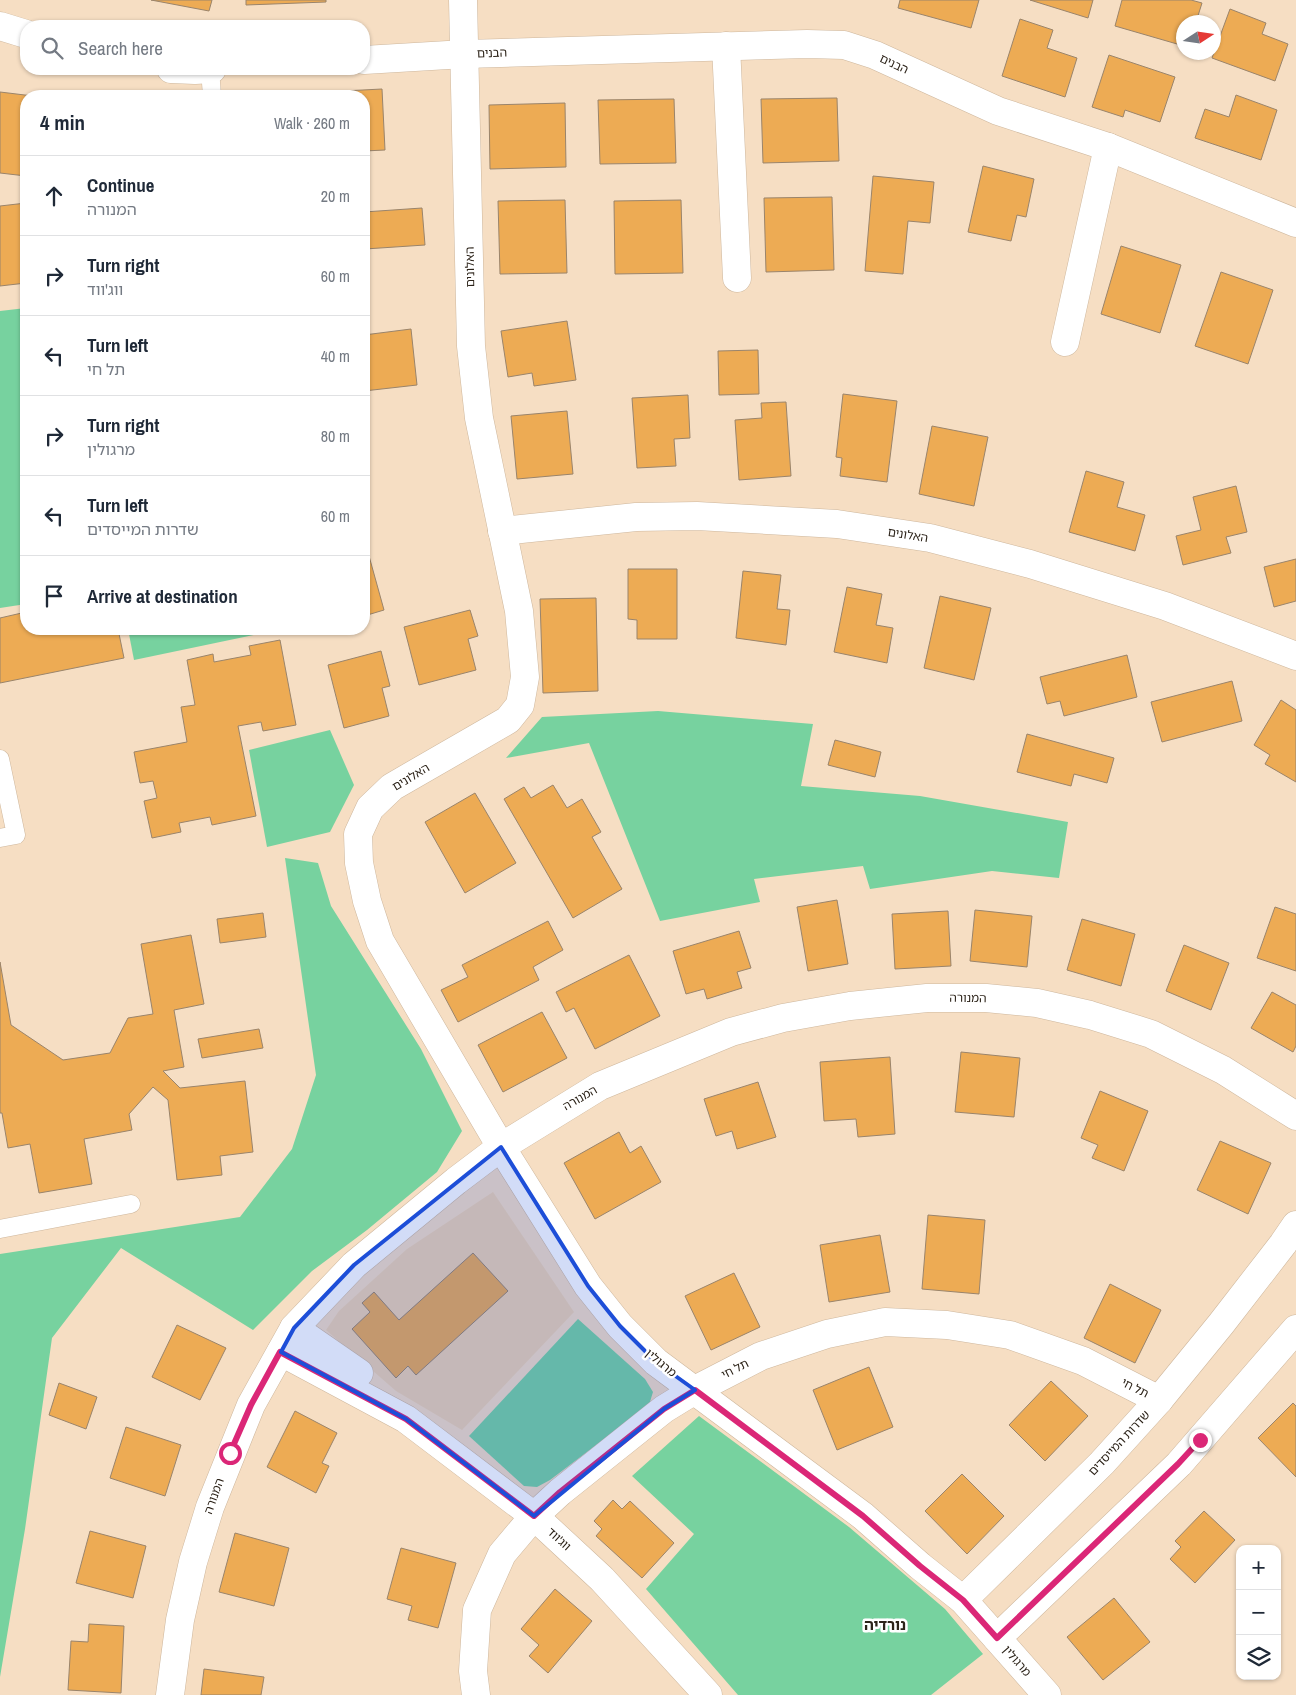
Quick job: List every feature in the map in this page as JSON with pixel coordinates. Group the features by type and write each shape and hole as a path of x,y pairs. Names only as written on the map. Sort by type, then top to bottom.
{"street":[{"name":"האלונים","path":"463,0 471,346 479,418 519,611 525,677 520,705 508,720 392,787 370,808 358,834 359,863 367,901 380,941 501,1147"},
{"path":"0,26 20,32"},
{"name":"הבנים","path":"370,60 465,54 807,44 844,45 875,55 998,111 1108,147 1296,223"},
{"path":"726,46 737,278"},
{"path":"1065,342 1108,147"},
{"name":"האלונים","path":"502,531 636,518 697,516 837,524 930,538 1030,564 1165,606 1296,656"},
{"name":"המנורה","path":"170,1695 180,1620 193,1562 210,1506 251,1405 294,1328 354,1265 427,1205 501,1147 600,1086 731,1032 783,1018 850,1006 927,998 986,998 1036,1003 1090,1015 1151,1034 1223,1070 1296,1116"},
{"name":"מרגולין","path":"501,1147 588,1286 620,1326 656,1362 863,1516 920,1566 963,1600 1047,1695"},
{"name":"שדרות המייסדים","path":"963,1600 1102,1462 1159,1400 1266,1266 1296,1225"},
{"name":"תל חי","path":"476,1695 473,1671 477,1610 502,1554 534,1516 560,1492 664,1409 695,1390 761,1356 827,1334 885,1322 947,1325 1010,1335 1083,1361 1159,1400"},
{"path":"294,1328 359,1374"},
{"path":"997,1638 1178,1464 1296,1328"},
{"name":"ווג'ווד","path":"280,1352 406,1419 534,1516 602,1579 708,1695"}],"lane":[{"path":"211,75 212,90"},
{"path":"0,759 16,835 0,838"},
{"path":"0,1228 131,1204"}],"highlighted area":[{"path":"501,1147 588,1286 620,1326 656,1362 695,1390 664,1409 534,1516 406,1419 281,1352 294,1328 354,1265"}],"shaded area":[{"path":"493,1192 574,1312 462,1430 396,1391 326,1330 339,1311 407,1249"}],"green space":[{"path":"20,309 20,605 0,608 0,311"},
{"path":"129,635 253,635 134,660"},
{"path":"658,711 813,724 801,786 920,796 1068,822 1059,878 992,871 870,889 863,866 754,879 760,902 660,921 589,743 506,758 542,717"},
{"path":"330,730 354,785 330,832 267,847 249,750"},
{"path":"285,858 318,863 331,906 421,1049 462,1131 437,1172 367,1230 312,1271 253,1330 121,1248 52,1338 25,1529 0,1677 0,1254 240,1217 292,1149 316,1075"},
{"path":"578,1319 645,1379 653,1392 649,1405 550,1480 537,1487 524,1486 469,1436"},
{"path":"699,1416 849,1527 945,1609 983,1654 931,1695 738,1695 646,1589 694,1534 632,1476"}],"building":[{"path":"151,0 212,0 209,11"},
{"path":"246,0 326,0 326,2 246,5"},
{"path":"900,0 979,0 971,28 898,8"},
{"path":"1030,0 1093,0 1088,18"},
{"path":"1122,0 1191,0 1202,3 1198,15 1176,15 1176,44 1115,26"},
{"path":"1230,9 1266,23 1262,34 1288,44 1275,81 1217,60 1221,60 1221,34"},
{"path":"1020,19 1053,30 1047,48 1077,58 1065,97 1002,76"},
{"path":"1109,55 1175,77 1160,122 1125,110 1123,117 1092,107"},
{"path":"382,89 385,150 370,151 370,90 362,90"},
{"path":"0,92 20,94 20,175 0,173"},
{"path":"1236,95 1277,110 1261,160 1195,138 1205,109 1229,117"},
{"path":"837,98 839,161 763,163 761,99"},
{"path":"674,99 676,163 600,164 598,100"},
{"path":"565,103 566,167 490,169 489,105"},
{"path":"983,166 1034,179 1026,217 1017,215 1011,241 968,232"},
{"path":"873,176 934,182 930,223 908,221 903,274 865,271"},
{"path":"832,197 834,270 766,272 764,198"},
{"path":"565,200 567,273 500,274 498,201"},
{"path":"681,200 683,273 615,274 614,201"},
{"path":"20,204 20,284 0,286 0,206"},
{"path":"422,208 425,245 370,249 370,212"},
{"path":"1121,246 1181,265 1160,333 1101,314"},
{"path":"1221,272 1273,290 1248,364 1195,346"},
{"path":"567,321 576,380 534,386 532,373 508,377 501,331"},
{"path":"411,329 417,385 370,390 370,334"},
{"path":"758,350 759,394 719,395 718,351"},
{"path":"843,394 897,401 887,482 840,476 842,458 836,457"},
{"path":"688,395 690,438 674,439 676,466 637,468 632,398"},
{"path":"786,402 791,476 739,480 735,420 762,418 761,403"},
{"path":"567,411 573,474 517,479 511,416"},
{"path":"932,426 988,437 974,506 919,494"},
{"path":"1086,471 1124,482 1117,507 1145,515 1135,551 1069,532"},
{"path":"1236,486 1247,532 1226,537 1231,553 1183,565 1176,536 1201,530 1193,497"},
{"path":"1296,559 1296,601 1274,607 1264,567"},
{"path":"370,560 384,610 370,614"},
{"path":"628,569 677,569 677,639 637,639 637,620 628,619"},
{"path":"743,571 781,575 777,609 790,610 786,645 736,638"},
{"path":"847,587 882,594 876,625 893,628 887,663 834,652"},
{"path":"940,596 991,608 974,680 924,668"},
{"path":"596,598 598,691 543,693 540,599"},
{"path":"470,610 478,636 468,639 476,670 419,685 404,627"},
{"path":"20,613 20,635 119,635 124,658 0,683 0,618"},
{"path":"280,640 296,725 263,731 261,722 238,726 256,816 212,825 210,817 179,823 181,832 152,838 144,801 157,798 153,781 140,783 134,752 187,742 181,707 195,705 187,660 213,654 214,662 251,655 249,646"},
{"path":"381,651 390,686 382,688 389,716 344,728 328,665"},
{"path":"1127,655 1137,697 1064,716 1060,701 1047,704 1040,677"},
{"path":"1232,681 1242,721 1162,742 1151,702"},
{"path":"1281,700 1296,710 1296,782 1265,764 1270,755 1254,745"},
{"path":"1027,734 1114,758 1107,783 1074,774 1071,786 1017,772"},
{"path":"835,740 881,752 875,777 828,765"},
{"path":"553,785 567,808 582,799 601,832 592,837 622,889 573,918 504,799 524,787 531,798"},
{"path":"475,793 516,863 465,893 425,822"},
{"path":"837,900 848,964 808,971 797,907"},
{"path":"1275,907 1296,914 1296,971 1257,958"},
{"path":"975,910 1032,916 1027,967 970,961"},
{"path":"948,911 951,966 895,969 892,914"},
{"path":"263,913 266,937 220,943 217,919"},
{"path":"1082,919 1135,934 1121,986 1067,970"},
{"path":"548,921 563,950 533,967 539,980 458,1022 441,990 468,977 462,965"},
{"path":"739,931 751,968 737,972 742,988 707,999 704,989 686,994 673,951"},
{"path":"191,935 204,1004 174,1010 184,1067 163,1071 180,1088 245,1081 253,1152 220,1156 222,1175 177,1180 168,1100 153,1087 129,1114 132,1130 84,1139 92,1184 39,1193 30,1144 8,1148 2,1113 0,1113 0,962 11,1025 63,1060 110,1053 128,1018 153,1014 141,944"},
{"path":"1184,945 1229,963 1211,1010 1166,991"},
{"path":"629,955 660,1016 595,1049 574,1008 566,1012 556,992"},
{"path":"1272,992 1296,1005 1296,1046 1293,1052 1251,1028"},
{"path":"542,1012 567,1058 503,1092 478,1045"},
{"path":"259,1029 263,1048 202,1058 198,1039"},
{"path":"961,1052 1020,1058 1014,1117 955,1112"},
{"path":"890,1057 895,1134 858,1137 856,1119 824,1121 820,1062"},
{"path":"758,1082 776,1137 737,1149 732,1131 716,1136 704,1099"},
{"path":"1100,1091 1148,1111 1124,1171 1092,1158 1098,1145 1081,1138"},
{"path":"619,1132 630,1153 641,1146 661,1182 595,1219 564,1163"},
{"path":"1220,1141 1271,1163 1248,1214 1197,1190"},
{"path":"928,1215 985,1220 979,1294 922,1289"},
{"path":"880,1235 890,1292 829,1302 820,1245"},
{"path":"473,1253 508,1291 416,1375 408,1366 396,1378 352,1329 370,1312 362,1303 374,1292 399,1320"},
{"path":"734,1273 760,1327 711,1350 685,1296"},
{"path":"1110,1284 1161,1310 1135,1363 1084,1338"},
{"path":"177,1325 226,1348 200,1400 152,1377"},
{"path":"869,1367 893,1427 837,1450 813,1390"},
{"path":"1051,1381 1088,1416 1045,1461 1009,1425"},
{"path":"59,1383 97,1397 86,1429 49,1415"},
{"path":"1293,1403 1296,1406 1296,1477 1258,1438"},
{"path":"295,1411 337,1433 322,1463 329,1466 316,1493 267,1467"},
{"path":"126,1427 181,1445 165,1496 110,1478"},
{"path":"962,1474 1004,1516 967,1554 925,1511"},
{"path":"613,1500 622,1509 630,1501 674,1543 642,1578 596,1536 602,1529 594,1521"},
{"path":"1204,1511 1235,1540 1195,1583 1170,1559 1181,1547 1175,1541"},
{"path":"90,1531 146,1546 133,1598 76,1583"},
{"path":"235,1533 289,1548 274,1606 219,1592"},
{"path":"401,1548 456,1563 438,1628 408,1620 412,1606 387,1599"},
{"path":"555,1589 592,1621 548,1673 529,1656 539,1645 521,1629"},
{"path":"1114,1598 1150,1642 1103,1680 1067,1637"},
{"path":"89,1624 124,1626 121,1693 68,1690 71,1641 88,1642"},
{"path":"204,1669 264,1677 261,1695 201,1695"}],"district":[{"name":"נורדיה","path":"885,1625"}],"route":[{"path":"230,1453 251,1405 280,1352 406,1419 534,1516 560,1492 664,1409 695,1390 863,1516 920,1566 963,1600 997,1638 1178,1464 1200,1440"}]}
